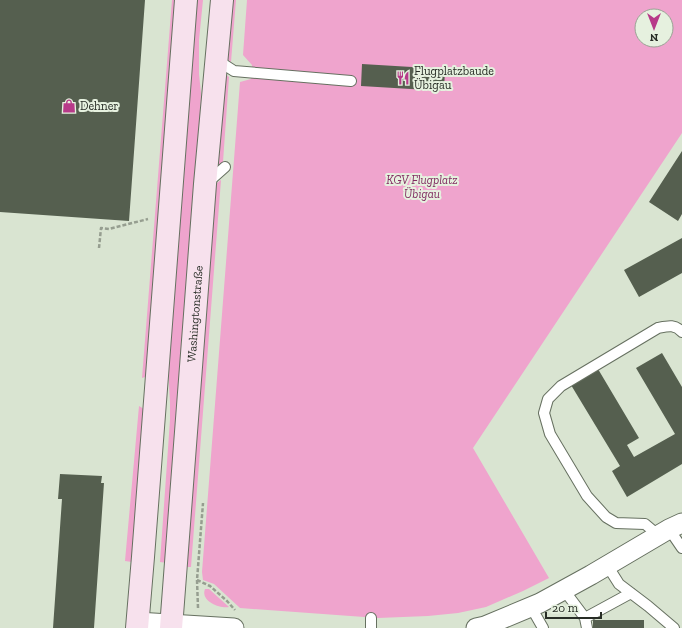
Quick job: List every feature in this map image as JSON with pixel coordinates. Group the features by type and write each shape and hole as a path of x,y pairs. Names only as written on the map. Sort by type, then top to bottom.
{"main road":[{"path":"137,625 186,0"},
{"name":"Washingtonstraße","path":"171,626 205,184 225,66 222,0"}],"street":[{"path":"476,628 485,626 540,603 670,529"},
{"path":"137,625 171,626 235,620"}],"lane":[{"path":"225,66 351,81"},
{"path":"205,184 226,167"},
{"path":"682,332 671,325 658,328 561,386 548,399 544,413 550,434 586,496 606,517 616,523 645,524 670,529 682,548"},
{"path":"607,565 620,584 674,628"},
{"path":"564,590 586,623 631,593"},
{"path":"532,607 543,628"}],"path":[{"path":"100,248 101,228 109,228 148,219"},
{"path":"198,608 197,580 210,586 227,601 235,620"}],"green space":[{"path":"172,0 177,0 148,376 142,378"},
{"path":"195,0 203,0 199,40 199,74 201,93 200,125 167,563 160,562 170,420 168,366"},
{"path":"229,0 236,0 231,62 224,57"},
{"name":"KGV Flugplatz Übigau","path":"247,0 682,0 682,133 473,448 549,578 486,607 458,613 378,618 240,608 214,584 203,580 202,572 240,82 251,79 252,65 243,55"},
{"path":"223,72 229,77 223,162 216,167"},
{"path":"221,180 191,567 184,567 214,185"},
{"path":"139,406 144,409 132,562 125,561"},
{"path":"205,589 209,589 229,607 221,607 208,600 205,597"}],"building":[{"name":"Dehner","path":"0,0 145,0 129,221 0,212"},
{"name":"Flugplatzbaude Übigau","path":"362,64 445,69 444,91 361,86"},
{"path":"682,151 682,214 678,221 649,202"},
{"path":"682,238 682,273 639,297 624,270"},
{"path":"662,353 682,387 682,464 627,497 612,471 620,466 571,385 598,369 639,438 627,445 634,457 675,434 636,368"},
{"path":"60,474 102,476 101,483 104,483 94,628 53,628 62,499 58,499"},
{"path":"593,620 644,620 644,628 593,628"}],"place":[{"name":"Flugplatzbaude Übigau","path":"403,78"},
{"name":"Dehner","path":"69,106"}]}
